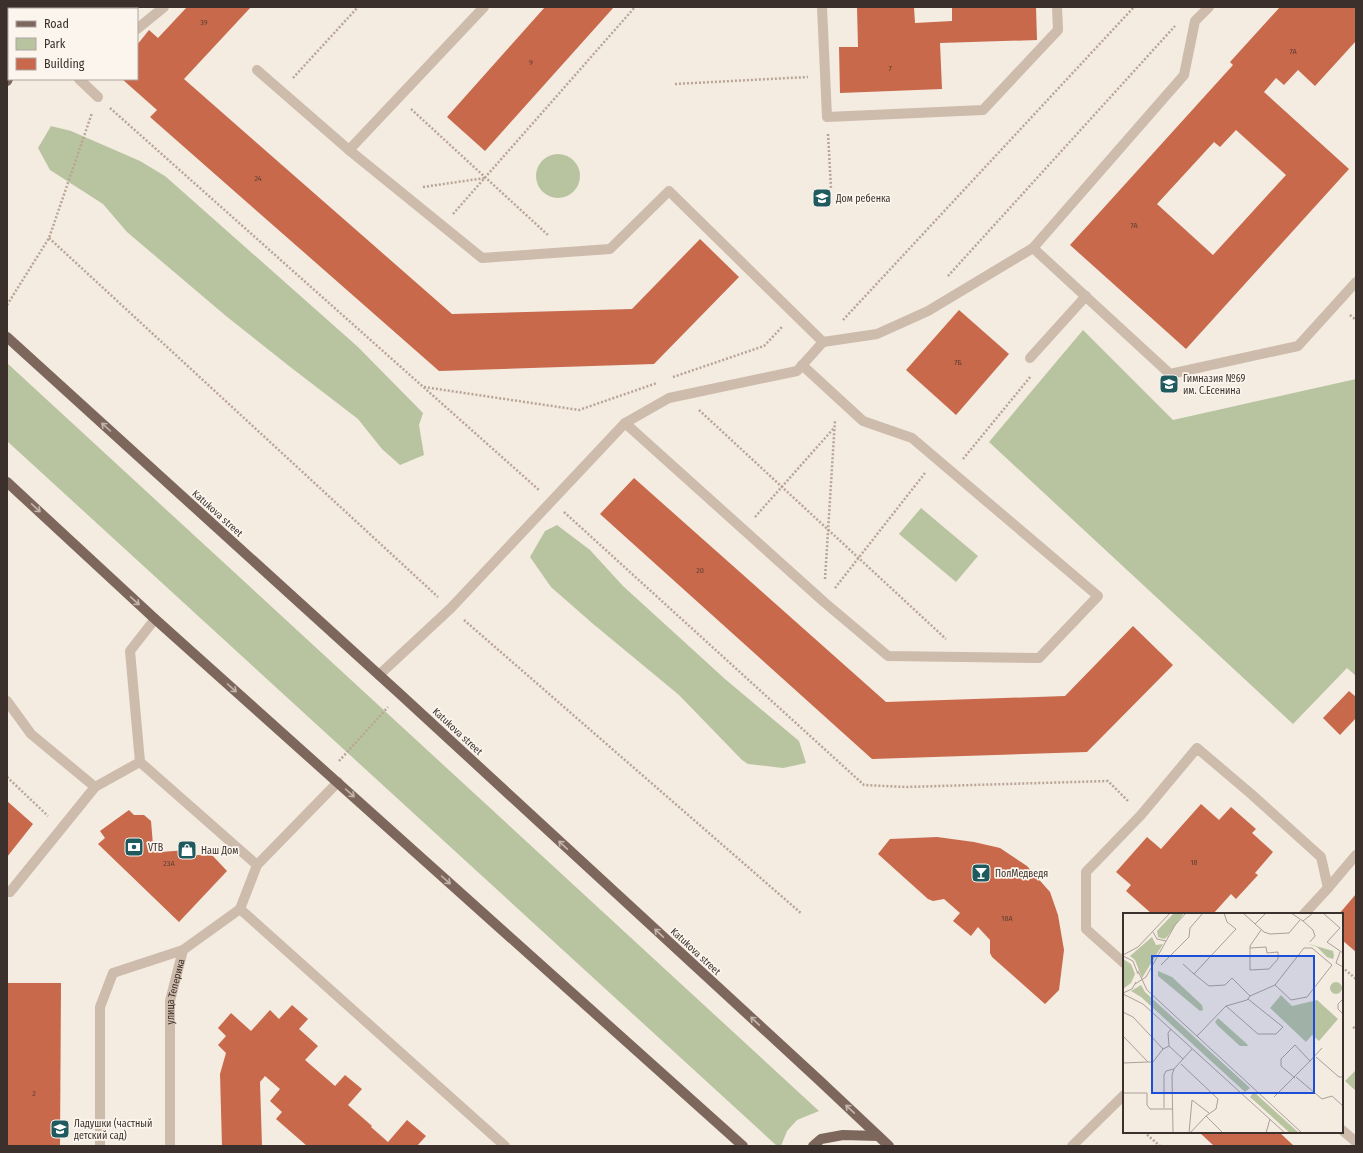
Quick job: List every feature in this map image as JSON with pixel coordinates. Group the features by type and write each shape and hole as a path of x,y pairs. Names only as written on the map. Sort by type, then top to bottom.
{"main road":[{"name":"Katukova street","path":"7,337 400,694 889,1146"},
{"path":"7,482 156,620 742,1146"},
{"path":"813,1146 820,1139 843,1135 878,1136"}],"street":[{"path":"138,28 164,7"},
{"path":"349,150 484,7"},
{"path":"822,7 827,117 983,110 1058,30 1057,7"},
{"path":"379,675 450,608 625,423 669,398 797,371 823,342 878,334 928,311 1033,248 1184,75 1195,21 1209,7"},
{"path":"258,70 349,150 482,258 610,250 669,191 823,342"},
{"path":"80,80 98,97"},
{"path":"1033,248 1170,374 1298,346 1356,282"},
{"path":"1030,358 1086,296"},
{"path":"625,423 824,602 888,656 1039,658 1098,596 912,438 863,421 802,365"},
{"path":"156,620 130,651 140,762 257,865"},
{"path":"7,701 31,734 95,787"},
{"path":"1123,962 1086,929 1086,872 1141,815 1197,748 1321,857 1328,888"},
{"path":"7,892 10,892 95,787 140,762"},
{"path":"338,782 257,865 240,909 505,1146"},
{"path":"1305,913 1356,855"},
{"name":"улица Теперика","path":"170,1146 170,1001 183,950 240,909"},
{"path":"100,1146 100,1007 113,973 183,950"},
{"path":"1072,1146 1123,1096"},
{"path":"1343,1131 1356,1142"}],"path":[{"path":"282,90 358,7"},
{"path":"443,226 636,7"},
{"path":"823,342 1134,7"},
{"path":"948,276 1176,24"},
{"path":"675,84 825,76"},
{"path":"7,305 49,238 98,97 552,501 864,785 906,787 1108,781 1141,815"},
{"path":"399,98 567,252"},
{"path":"827,117 831,188"},
{"path":"399,191 485,177"},
{"path":"49,238 450,608 802,914"},
{"path":"668,379 764,346 795,314"},
{"path":"952,471 1032,375"},
{"path":"423,387 579,410 660,382"},
{"path":"684,396 965,657"},
{"path":"824,602 837,397"},
{"path":"744,530 835,428"},
{"path":"824,602 937,458"},
{"path":"328,773 400,694"},
{"path":"7,777 62,828"},
{"path":"1343,968 1356,979"},
{"path":"1145,1133 1160,1146"}],"green space":[{"path":"7,7 32,7 8,8 7,52"},
{"path":"51,126 71,131 140,161 165,176 358,347 423,413 419,425 424,455 400,465 382,449 358,419 226,316 127,232 103,204 50,170 38,148"},
{"path":"554,154 562,154 574,160 580,172 580,180 574,192 562,198 554,198 542,192 536,180 536,172 542,160"},
{"path":"1083,330 1173,420 1356,379 1356,676 1347,668 1293,724 989,442"},
{"path":"7,363 819,1111 797,1120 787,1131 781,1146 777,1146 7,441"},
{"path":"921,508 978,556 956,582 899,534"},
{"path":"557,525 590,550 623,586 725,679 799,741 806,763 783,768 748,764 742,760 679,695 551,587 530,557 545,531"},
{"path":"1356,1070 1356,1091 1345,1081"}],"building":[{"path":"187,7 251,7 184,79 452,314 632,309 700,239 739,277 654,364 439,371 150,117 157,110 123,80 138,80 138,44 149,30 158,38"},
{"path":"545,7 614,7 485,151 447,117"},
{"path":"857,7 914,7 915,23 952,21 952,7 1036,7 1037,40 940,43 942,89 840,93 839,47 858,47"},
{"path":"1280,7 1356,7 1356,41 1315,86 1298,70 1284,85 1276,78 1264,92 1349,169 1186,349 1070,245 1233,65 1230,62","holes":["1236,130 1286,175 1213,255 1157,204 1214,142 1220,147"]},
{"path":"959,310 1009,354 956,415 906,370"},
{"path":"634,478 886,702 1065,696 1133,626 1173,665 1087,752 872,759 600,514"},
{"path":"1349,691 1356,697 1356,718 1340,735 1323,718"},
{"path":"7,801 33,824 7,857"},
{"path":"1201,804 1219,820 1231,807 1256,829 1252,833 1273,852 1255,873 1258,875 1236,899 1231,894 1214,913 1151,913 1126,891 1131,885 1116,872 1147,837 1161,849"},
{"path":"129,810 134,815 144,815 151,821 153,845 161,852 187,850 187,856 211,854 227,871 179,922 98,844 105,838 100,831"},
{"path":"937,837 974,842 1000,848 1027,866 1050,892 1058,915 1064,950 1059,990 1045,1004 992,957 990,953 990,940 978,927 971,936 953,921 960,913 944,899 933,901 928,899 878,854 890,839"},
{"path":"1356,894 1356,952 1343,941 1343,913 1340,913"},
{"path":"7,983 61,983 60,1146 7,1146"},
{"path":"292,1005 308,1019 299,1029 318,1046 305,1060 335,1086 345,1075 362,1089 348,1105 388,1142 407,1120 426,1136 417,1146 307,1146 276,1119 282,1112 270,1101 280,1089 265,1076 260,1082 262,1146 222,1146 220,1074 226,1053 218,1045 226,1036 218,1028 231,1013 251,1031 270,1010 279,1019"},
{"path":"1200,1133 1280,1133 1294,1146 1214,1146"}],"place":[{"name":"Дом ребенка","path":"822,198"},
{"name":"Гимназия №69 им. С.Есенина","path":"1169,384"},
{"name":"VTB","path":"134,847"},
{"name":"Наш Дом","path":"187,850"},
{"name":"ПолМедведя","path":"981,873"},
{"name":"Ладушки (частный детский сад)","path":"60,1129"}]}
